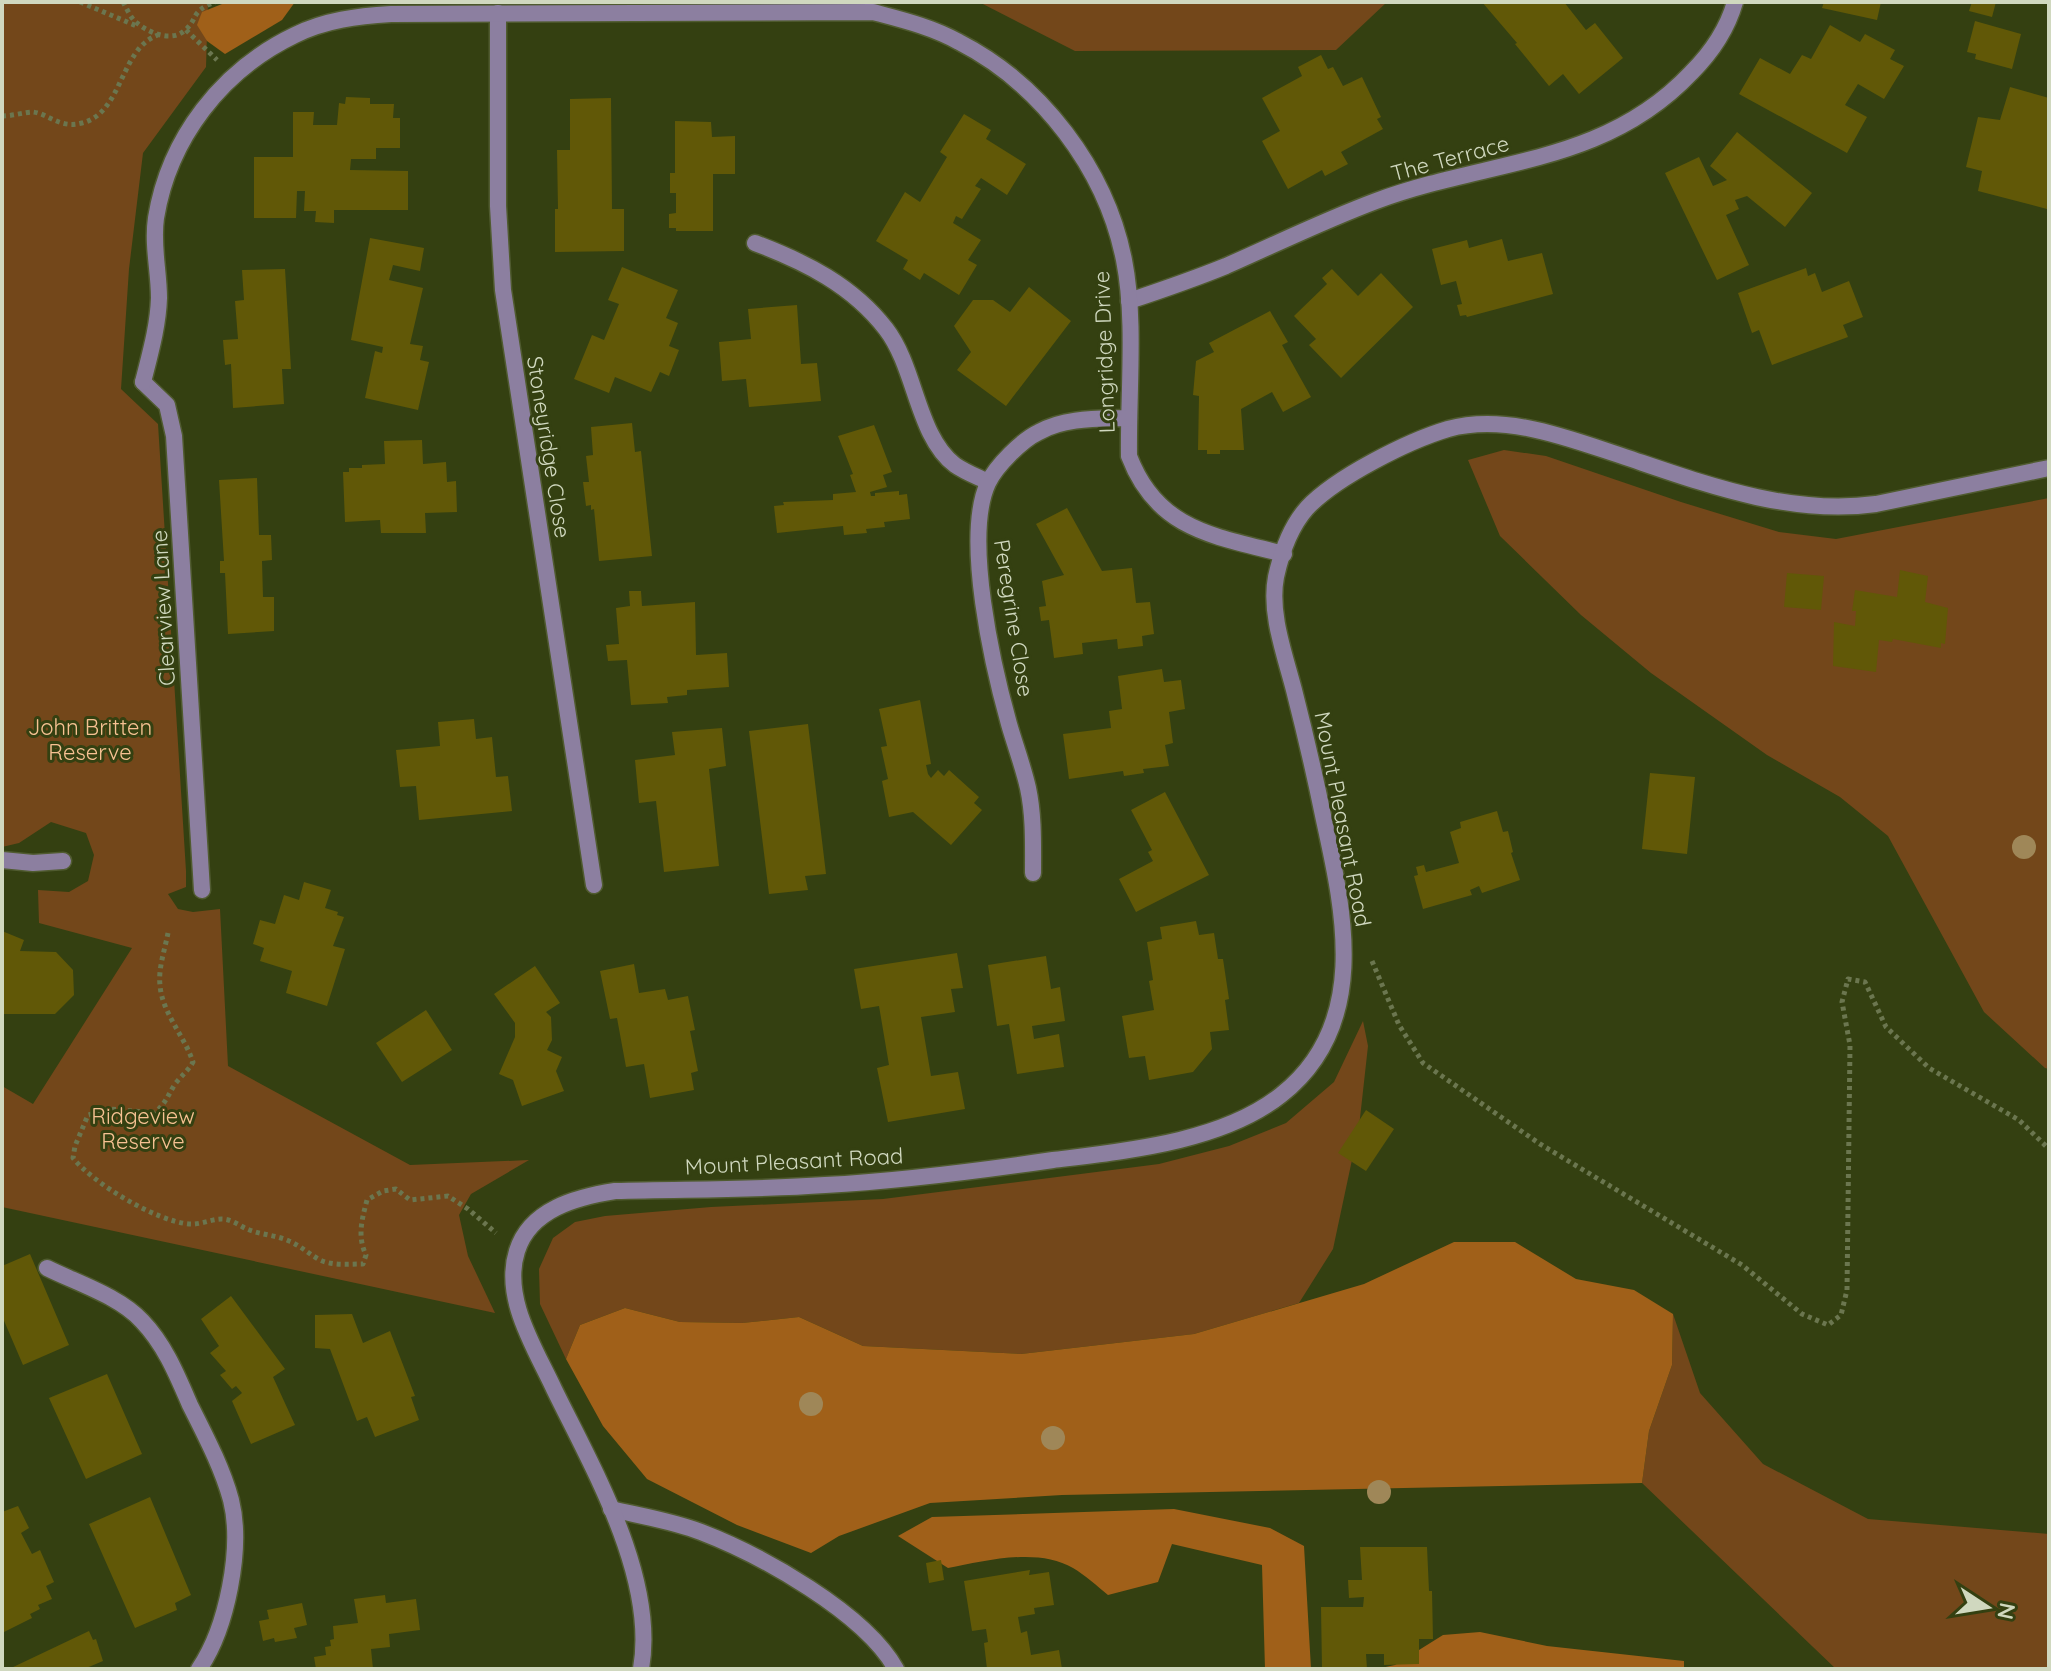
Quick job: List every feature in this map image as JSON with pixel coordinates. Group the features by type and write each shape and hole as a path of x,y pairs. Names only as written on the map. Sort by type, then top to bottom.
{"street":[{"name":"The Terrace","path":"1129,301 1227,265 1378,200 1437,181 1545,157 1635,121 1672,94 1700,64 1727,28 1735,2"},
{"name":"Longridge Drive","path":"143,382 157,327 156,220 177,151 196,118 218,90 267,51 296,34 357,16 440,7 498,13 873,12 919,24 960,42 1003,69 1041,103 1070,139 1095,181 1124,259 1129,301 1129,456 1138,479 1158,506 1194,527 1284,554"},
{"name":"Stoneyridge Close","path":"498,13 498,206 503,290 594,885"},
{"path":"755,243 803,261 835,281 865,306 888,331 904,362 937,446 955,464 988,482"},
{"name":"Clearview Lane","path":"143,382 167,405 174,436 202,890"},
{"name":"Peregrine Close","path":"1033,873 1033,832 1028,788 1008,722 991,648 977,552 979,513 988,482 1014,450 1039,431 1073,421 1129,418"},
{"name":"Mount Pleasant Road","path":"517,1250 544,1214 582,1197 615,1191 823,1185 935,1176 1091,1155 1179,1141 1243,1118 1281,1095 1312,1063 1329,1031 1340,1001 1345,950 1343,912 1277,615 1275,581 1293,527 1308,508 1331,489 1397,450 1445,430 1491,423 1589,445 1688,478 1807,506 1876,504 2049,468"},
{"path":"2,860 33,863 63,861"},
{"path":"517,1250 515,1298 527,1331 611,1509 630,1564 644,1618 645,1647 641,1669"},
{"path":"47,1268 124,1306 141,1319 163,1346 218,1463 231,1500 235,1534 222,1624 212,1651 199,1669"},
{"path":"611,1509 703,1533 779,1571 832,1604 869,1632 896,1669"}],"path":[{"path":"80,2 158,35 175,36 186,30 202,7 215,2"},
{"path":"123,2 135,22 158,35"},
{"path":"186,30 224,67 238,73"},
{"path":"2,116 15,117 33,112 55,122 81,124 98,115 138,50 147,39 158,35"},
{"path":"168,933 159,983 163,1001 188,1046 193,1062 177,1081 163,1106 154,1113 110,1109 88,1115 73,1158 86,1174 159,1218 187,1224 205,1224 218,1218 231,1220 248,1230 295,1243 321,1261 363,1264 366,1255 360,1243 367,1200 383,1191 396,1189 410,1200 448,1196 517,1250"},
{"path":"1370,959 1399,1025 1423,1063 1540,1144 1742,1265 1802,1314 1828,1325 1841,1315 1847,1290 1850,1045 1842,1002 1848,979 1865,982 1886,1027 1929,1068 2019,1120 2049,1149"}],"green space":[{"path":"2,2 208,2 206,67 143,153 129,269 121,389 158,424 186,871 186,887 168,894 178,909 193,912 220,909 228,1066 410,1165 529,1160 471,1194 459,1215 468,1256 495,1313 2,1207 2,1086 33,1104 132,948 39,923 38,890 69,892 88,881 94,855 86,833 51,822 19,843 2,847"},
{"path":"979,2 1387,2 1336,50 1075,51"},
{"path":"1504,450 1546,456 1779,532 1836,539 2049,498 2049,1069 1984,1012 1888,836 1840,797 1767,755 1651,673 1581,615 1500,536 1468,460"},
{"path":"1363,1021 1368,1046 1359,1127 1333,1249 1299,1303 1194,1334 1021,1354 863,1346 799,1317 742,1323 680,1322 625,1308 580,1325 566,1359 540,1304 539,1269 553,1238 575,1222 605,1216 711,1207 883,1199 1159,1164 1229,1146 1286,1123 1334,1082"},
{"path":"1673,1314 1700,1393 1763,1464 1868,1519 2049,1534 2049,1669 1836,1669 1642,1483 1649,1431 1672,1365"}],"shaded area":[{"path":"227,2 295,2 282,20 225,54 207,41 197,25 202,12"},
{"path":"1454,1242 1515,1242 1576,1279 1634,1290 1673,1314 1672,1365 1649,1431 1642,1483 1062,1495 930,1503 839,1536 811,1553 737,1525 647,1479 603,1426 566,1359 580,1325 625,1308 680,1322 742,1323 799,1317 863,1346 1021,1354 1194,1334 1364,1284"},
{"path":"1174,1509 1270,1528 1304,1546 1311,1669 1265,1669 1262,1565 1172,1544 1158,1582 1108,1595 1077,1571 1059,1562 1028,1557 948,1568 898,1536 932,1517"},
{"path":"1480,1632 1547,1646 1684,1661 1684,1669 1376,1669 1395,1665 1443,1635"}],"building":[{"path":"1482,2 1564,2 1586,30 1595,23 1623,58 1579,94 1563,74 1549,86"},
{"path":"1824,2 1881,2 1877,20 1822,8"},
{"path":"1972,2 1996,2 1992,17 1969,11"},
{"path":"1975,21 2021,34 2012,69 1975,59 1976,54 1967,52"},
{"path":"1830,25 1860,42 1865,34 1895,50 1890,59 1904,66 1884,99 1858,84 1845,105 1867,117 1847,153 1739,94 1760,58 1790,74 1802,55 1811,59"},
{"path":"1321,55 1328,69 1333,67 1343,86 1362,77 1381,117 1377,119 1383,129 1341,152 1348,164 1325,176 1322,170 1288,189 1262,141 1280,131 1262,98 1302,76 1298,67"},
{"path":"2010,87 2049,98 2047,209 1978,191 1982,171 1966,167 1978,117 2000,120"},
{"path":"346,97 370,98 370,104 394,104 393,118 400,118 400,148 376,148 376,159 351,159 350,170 408,171 408,210 334,210 334,223 315,222 316,211 304,211 305,191 297,191 296,218 254,218 254,157 293,157 293,112 314,112 313,125 337,125 339,103 345,104"},
{"path":"611,98 612,209 624,209 624,251 555,252 557,150 570,150 570,99"},
{"path":"964,114 991,130 986,139 1026,164 1007,195 981,178 975,186 981,189 962,219 956,216 953,223 981,240 968,260 977,265 959,295 924,273 920,280 903,269 908,260 876,241 905,192 920,202 947,157 940,152"},
{"path":"675,121 711,122 712,137 735,136 735,174 713,174 713,231 676,231 676,228 669,228 669,214 676,213 676,193 670,193 670,173 675,173"},
{"path":"1737,132 1812,193 1785,227 1747,196 1735,200 1739,209 1726,215 1749,265 1717,280 1665,173 1699,157 1713,186 1727,180 1710,166"},
{"path":"370,238 424,248 420,271 393,265 389,280 423,288 410,344 423,346 420,360 429,362 418,410 365,398 375,351 382,353 383,347 351,340"},
{"path":"1502,239 1508,261 1542,253 1553,294 1467,317 1460,316 1457,305 1462,304 1456,281 1441,285 1432,249 1467,240 1469,248"},
{"path":"622,267 678,290 666,318 678,323 669,346 679,350 669,376 660,372 651,392 615,377 609,393 574,379 592,335 604,340 619,304 608,300"},
{"path":"1806,268 1808,276 1815,273 1822,292 1849,281 1863,317 1843,325 1848,337 1772,365 1759,330 1752,333 1738,293"},
{"path":"285,269 291,369 282,369 284,404 233,408 231,364 225,365 223,340 238,339 235,301 244,300 242,270"},
{"path":"1332,269 1358,296 1381,273 1413,307 1341,378 1309,345 1316,339 1294,316 1327,284 1322,278"},
{"path":"1029,287 1071,321 1006,406 957,370 971,352 954,326 973,300 993,300 1010,312"},
{"path":"797,305 801,364 817,363 821,401 749,407 746,379 722,381 719,342 751,339 748,309"},
{"path":"1270,311 1288,342 1282,345 1311,397 1283,412 1272,392 1241,409 1244,450 1220,450 1220,454 1207,454 1207,450 1198,450 1199,396 1193,395 1196,361 1214,352 1209,343"},
{"path":"632,423 635,452 641,451 652,556 599,561 594,509 591,510 591,505 586,506 583,482 589,482 586,456 593,455 591,427"},
{"path":"874,425 892,472 883,475 887,487 870,492 871,496 899,491 899,495 907,494 910,519 884,522 885,527 866,529 867,533 844,535 843,526 777,533 774,506 784,505 783,502 833,500 833,494 856,492 850,475 853,474 838,436"},
{"path":"422,440 423,464 446,462 447,482 456,481 457,512 425,513 426,533 381,533 380,520 345,522 343,472 349,472 349,468 362,468 362,465 385,464 384,441"},
{"path":"257,478 259,535 271,535 272,560 262,561 263,597 274,597 274,631 228,634 225,573 220,573 220,561 224,561 219,480"},
{"path":"1067,508 1102,571 1132,568 1136,603 1150,602 1154,634 1142,636 1143,646 1118,649 1117,639 1082,643 1083,654 1054,658 1049,620 1041,621 1039,607 1046,606 1042,581 1064,575 1036,524"},
{"path":"1900,570 1928,576 1925,602 1948,608 1945,644 1941,643 1941,648 1893,639 1892,642 1879,640 1876,672 1833,666 1834,622 1855,626 1856,611 1852,611 1855,590 1897,597"},
{"path":"1787,573 1824,576 1821,610 1784,607"},
{"path":"629,591 641,591 642,606 695,602 696,655 727,653 729,687 687,690 687,695 667,697 668,703 631,705 627,660 608,661 606,645 619,644 616,608 630,606"},
{"path":"1162,669 1164,682 1181,680 1185,709 1169,712 1173,743 1165,745 1169,766 1143,769 1144,773 1124,776 1123,771 1069,779 1063,734 1111,728 1109,711 1122,709 1118,676"},
{"path":"920,700 931,764 926,765 928,774 931,778 938,770 944,776 949,770 979,797 974,803 982,810 951,845 913,812 889,817 882,781 888,779 881,747 887,746 879,709"},
{"path":"474,719 476,739 492,737 496,777 508,776 512,811 419,820 416,786 400,787 396,750 440,746 438,722"},
{"path":"808,724 826,874 805,876 808,890 769,894 749,731"},
{"path":"722,728 726,766 709,769 719,866 664,872 656,801 639,803 635,760 675,755 672,732"},
{"path":"1650,773 1695,777 1687,854 1642,849"},
{"path":"1165,792 1209,875 1136,912 1119,879 1153,861 1148,852 1152,850 1131,810"},
{"path":"1497,811 1503,832 1508,831 1520,880 1482,893 1479,886 1470,890 1472,895 1423,909 1414,876 1418,875 1416,867 1424,865 1426,872 1459,863 1450,832 1461,828 1460,822"},
{"path":"304,882 331,890 325,908 344,917 333,946 345,949 327,1006 286,993 292,971 260,961 264,948 253,944 260,920 275,924 284,895 299,900"},
{"path":"1196,921 1199,935 1214,933 1218,959 1223,959 1229,999 1225,1000 1229,1030 1210,1032 1212,1049 1193,1072 1149,1080 1145,1056 1129,1058 1122,1016 1154,1010 1147,942 1162,939 1160,927"},
{"path":"2,931 24,940 20,951 56,952 73,970 74,995 55,1014 2,1014"},
{"path":"957,953 963,988 951,989 955,1012 921,1017 931,1076 958,1072 965,1109 888,1122 877,1068 889,1065 879,1006 861,1009 854,969"},
{"path":"1046,956 1051,989 1060,987 1065,1021 1032,1026 1034,1039 1059,1034 1064,1067 1017,1074 1009,1024 997,1026 988,965"},
{"path":"634,964 639,993 665,989 668,1000 688,996 695,1030 690,1031 698,1071 691,1073 694,1090 650,1098 644,1064 626,1067 617,1018 610,1019 600,971"},
{"path":"535,966 560,1003 546,1012 551,1017 552,1040 547,1050 562,1057 556,1071 564,1091 522,1106 513,1080 499,1074 515,1037 515,1023 494,994"},
{"path":"426,1010 452,1050 402,1082 376,1043"},
{"path":"1366,1110 1394,1129 1366,1171 1338,1153"},
{"path":"30,1254 69,1345 23,1365 2,1316 2,1266"},
{"path":"231,1296 285,1369 273,1377 295,1425 251,1444 232,1401 242,1393 236,1386 232,1389 220,1375 226,1371 210,1353 219,1346 201,1319"},
{"path":"352,1314 363,1343 390,1331 415,1396 411,1397 419,1420 375,1437 367,1417 357,1421 330,1349 315,1348 315,1315"},
{"path":"107,1374 142,1454 86,1479 49,1398"},
{"path":"150,1497 191,1595 175,1603 177,1610 135,1628 89,1524"},
{"path":"18,1506 29,1528 21,1533 32,1554 40,1550 54,1582 46,1586 52,1599 38,1605 40,1609 30,1614 32,1618 2,1633 2,1512"},
{"path":"1360,1547 1427,1547 1433,1639 1419,1639 1419,1664 1384,1665 1384,1654 1366,1654 1367,1669 1322,1669 1321,1607 1363,1607 1364,1597 1349,1598 1348,1580 1362,1580"},
{"path":"941,1560 944,1580 929,1583 926,1563"},
{"path":"1030,1570 1029,1575 1049,1572 1054,1605 1034,1608 1035,1614 1018,1617 1021,1633 1027,1631 1031,1655 1059,1650 1062,1669 987,1669 986,1629 972,1631 964,1581"},
{"path":"385,1595 386,1603 416,1599 420,1630 389,1634 390,1647 371,1649 373,1669 316,1669 314,1657 326,1655 325,1647 331,1646 330,1640 334,1639 333,1626 358,1623 354,1599"},
{"path":"302,1603 307,1625 294,1628 297,1638 263,1641 259,1621 269,1619 267,1610"},
{"path":"89,1631 93,1640 96,1639 103,1661 84,1669 9,1669"}],"park label":[{"name":"John Britten Reserve","path":"90,740"},
{"name":"Ridgeview Reserve","path":"143,1128"}]}
